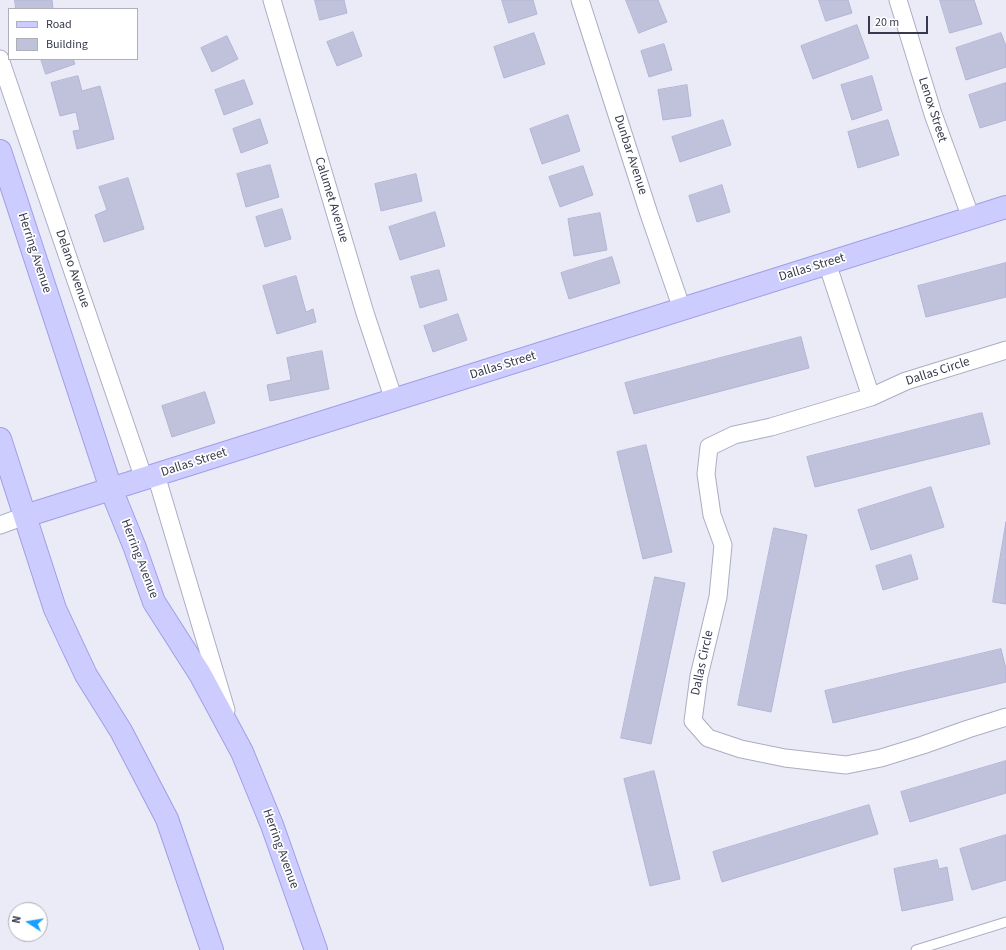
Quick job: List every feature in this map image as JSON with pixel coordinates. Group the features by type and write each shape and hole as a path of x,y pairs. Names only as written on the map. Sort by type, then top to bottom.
{"main road":[{"name":"Herring Avenue","path":"0,151 112,489 154,602 200,674 235,739 272,825 316,950"},
{"name":"Dallas Street","path":"25,516 1006,207"},
{"path":"0,439 54,609 86,675 121,731 167,819 212,950"}],"street":[{"name":"Calumet Avenue","path":"272,0 365,313 394,400"},
{"name":"Dunbar Avenue","path":"580,0 649,214 682,309"},
{"name":"Lenox Street","path":"898,0 933,114 971,218"},
{"name":"Delano Avenue","path":"0,59 150,477 235,739"},
{"path":"827,263 871,396"},
{"name":"Dallas Circle","path":"1006,350 906,381 871,396 771,426 734,435 710,447 706,474 712,515 723,545 718,597 699,676 693,721 708,738 741,749 785,758 846,765 881,758 923,745 968,728 1006,717"},
{"name":"Dallas Street","path":"0,525 25,516"}],"lane":[{"path":"916,950 1006,922"}],"building":[{"path":"15,0 52,0 53,8 16,8"},
{"path":"315,0 344,0 347,13 320,20"},
{"path":"502,0 533,0 537,14 509,23"},
{"path":"626,0 658,0 667,22 639,33"},
{"path":"819,0 848,0 852,13 826,21"},
{"path":"940,0 974,0 982,24 950,33"},
{"path":"857,25 869,58 813,79 801,46"},
{"path":"353,32 362,56 337,66 327,42"},
{"path":"534,33 545,64 504,78 494,47"},
{"path":"1001,33 1006,46 1006,67 966,80 956,48"},
{"path":"227,36 238,59 212,72 201,48"},
{"path":"664,44 672,70 649,77 641,51"},
{"path":"41,60 73,60 75,64 46,74"},
{"path":"78,76 82,91 100,86 114,139 77,149 73,131 80,130 76,112 60,116 51,83"},
{"path":"872,76 882,110 852,120 841,85"},
{"path":"244,80 253,104 224,115 215,90"},
{"path":"1006,83 1006,120 980,128 969,95"},
{"path":"687,85 691,116 663,120 658,90"},
{"path":"568,115 580,151 542,164 530,129"},
{"path":"260,119 268,143 241,153 233,129"},
{"path":"723,120 731,145 680,162 672,137"},
{"path":"888,120 899,155 858,168 848,132"},
{"path":"270,165 279,197 246,207 237,174"},
{"path":"583,166 593,195 560,207 549,177"},
{"path":"416,174 422,201 381,211 375,184"},
{"path":"128,178 144,229 104,242 95,215 107,210 99,187"},
{"path":"722,185 730,212 697,222 689,196"},
{"path":"282,209 291,239 265,247 256,217"},
{"path":"435,212 445,246 400,260 389,227"},
{"path":"600,213 607,250 574,256 568,219"},
{"path":"612,257 620,283 569,299 561,273"},
{"path":"1006,263 1006,297 926,317 918,286"},
{"path":"439,270 447,300 420,308 411,277"},
{"path":"296,276 306,312 313,309 316,322 277,334 263,286"},
{"path":"458,314 467,340 433,352 424,326"},
{"path":"801,337 809,368 634,414 625,383"},
{"path":"322,351 329,389 270,401 267,385 291,380 287,358"},
{"path":"205,392 215,423 172,437 162,406"},
{"path":"982,413 990,444 815,487 807,457"},
{"path":"646,445 672,552 643,559 617,452"},
{"path":"931,487 944,527 871,550 858,510"},
{"path":"1006,522 1006,604 993,602"},
{"path":"774,528 807,535 771,712 738,705"},
{"path":"911,555 918,579 883,590 876,566"},
{"path":"655,577 685,583 651,744 621,738"},
{"path":"1001,649 1006,669 1006,682 833,723 825,691"},
{"path":"1006,761 1006,793 910,822 901,792"},
{"path":"654,771 680,879 650,886 624,779"},
{"path":"869,805 878,834 722,882 713,852"},
{"path":"1006,835 1006,880 972,890 960,849"},
{"path":"937,860 939,869 947,867 953,900 902,911 894,869"}]}
